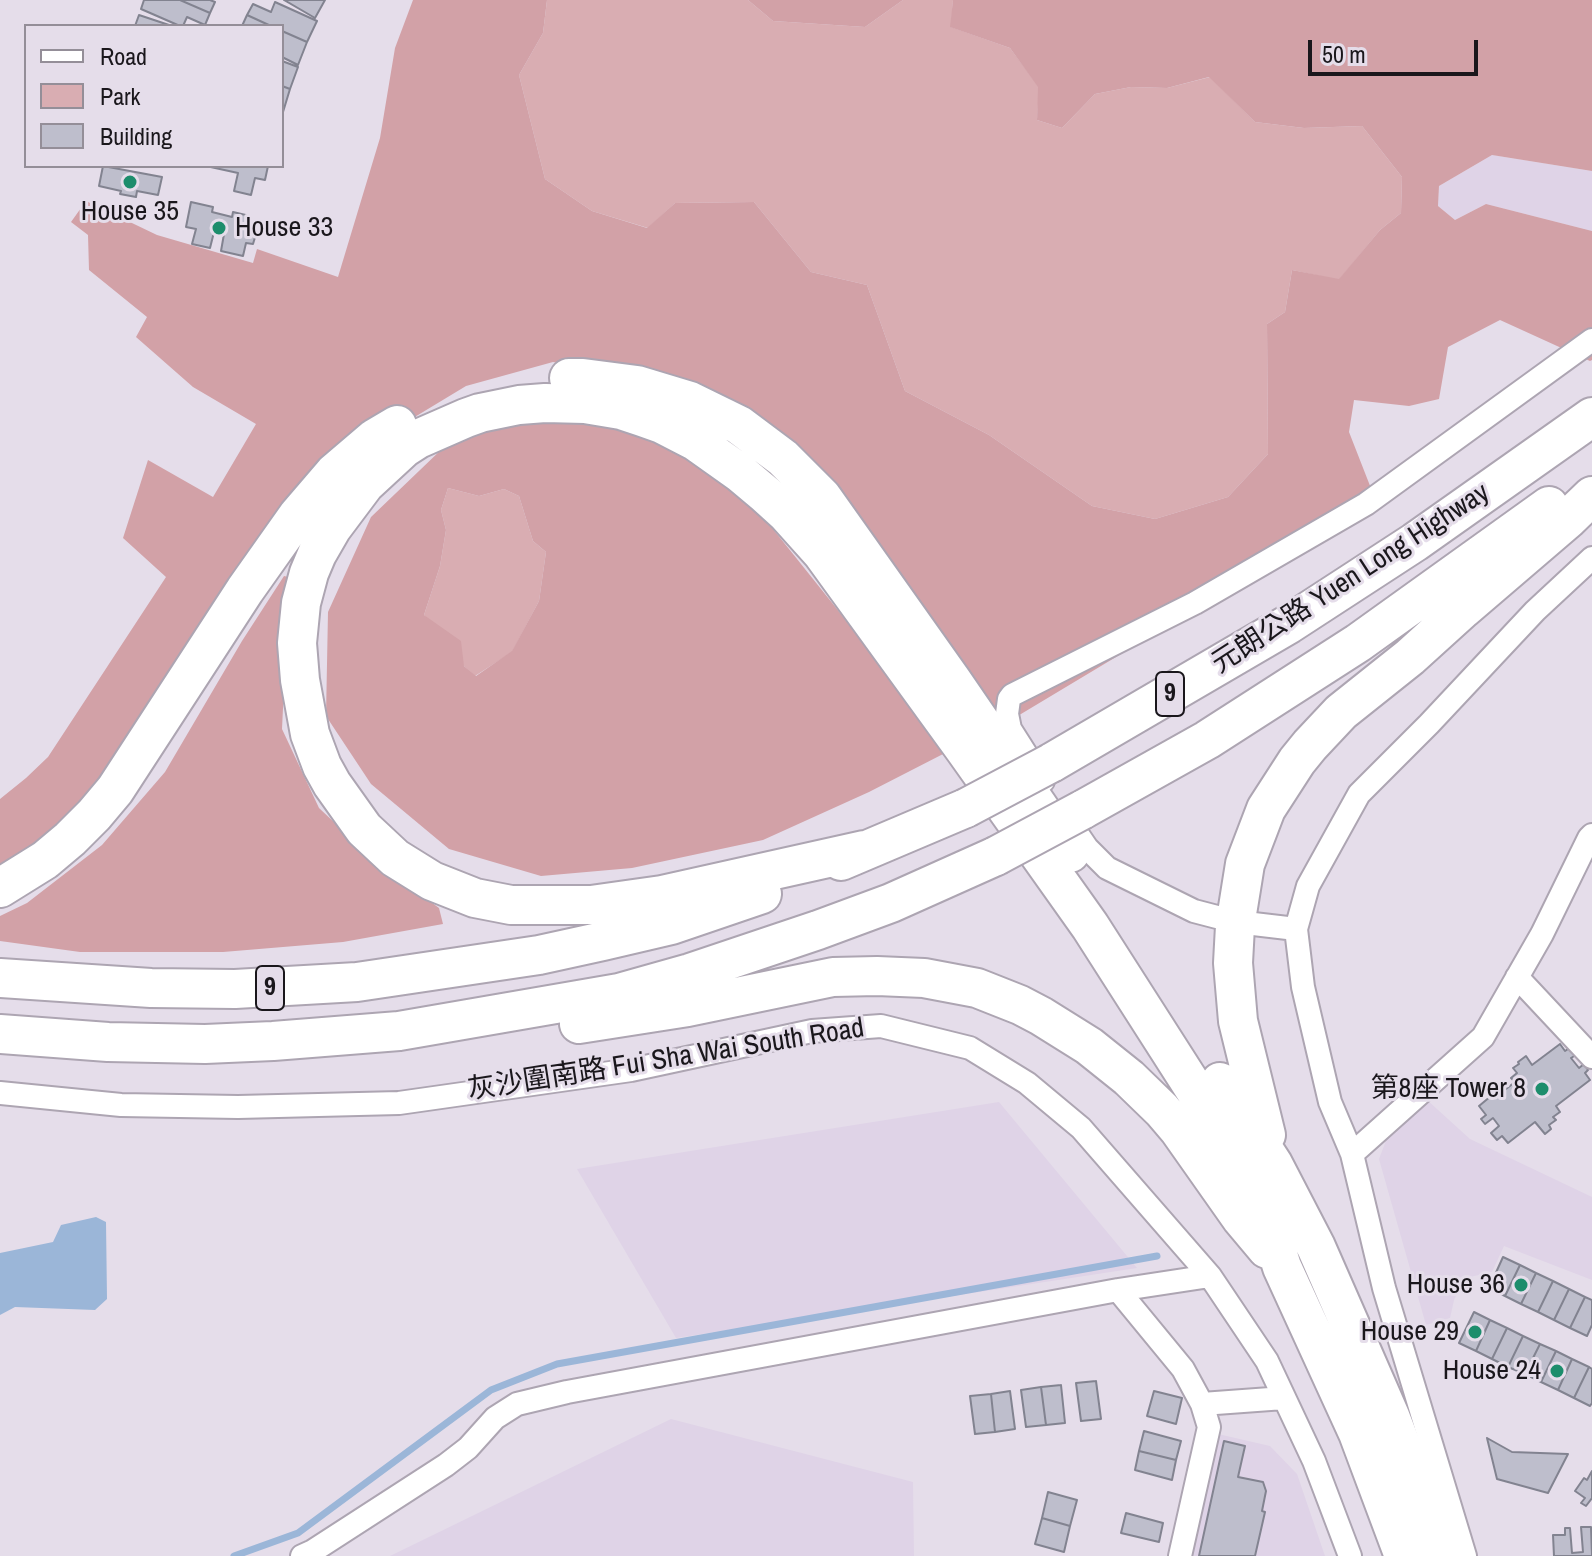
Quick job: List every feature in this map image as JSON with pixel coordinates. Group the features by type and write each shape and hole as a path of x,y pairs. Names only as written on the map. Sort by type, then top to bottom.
{"highway":[{"path":"0,888 45,860 70,839 115,790 245,590 298,515 334,473 375,438 423,410 474,390 528,379 583,378 637,385 690,401 739,425 783,458 822,497 1050,823 1273,1164 1316,1247 1390,1416 1403,1500 1404,1556"},
{"path":"864,850 662,895 591,905 511,905 475,898 432,881 395,858 364,829 332,784 310,734 297,643 301,603 317,554 359,491 375,473 418,439 480,413 545,403 585,404 621,410 662,424 695,441 740,473 787,514 822,553 1090,926 1216,1123 1261,1201 1282,1267 1358,1433 1440,1556"},
{"name":"元朗公路 Yuen Long Highway","path":"0,978 151,988 235,989 357,982 539,955 671,925 792,885 864,850 966,808 1051,763 1289,624 1415,542 1592,417"},
{"name":"元朗公路 Yuen Long Highway","path":"0,1034 76,1041 205,1044 399,1031 619,993 818,930 891,903 996,856 1207,740 1367,636 1592,476"},
{"path":"1273,1164 1238,1021 1233,963 1235,926 1245,864 1266,809 1297,761 1341,712 1410,657 1592,496"},
{"path":"399,1031 509,1031 568,1026 688,1007 833,977 924,978 977,988 1041,1016 1089,1046 1129,1078 1171,1120 1241,1218 1282,1267"}],"street":[{"path":"1217,917 1194,911 1099,861 1087,848 1010,729 1007,714 1010,697 1195,603 1366,504 1592,340"},
{"path":"1465,1556 1384,1288 1352,1154 1330,1102 1303,987 1296,929 1308,886 1359,794 1535,611 1592,558"},
{"path":"1352,1154 1483,1037 1542,934 1592,835"},
{"path":"1245,923 1296,929"},
{"path":"1517,977 1592,1057"},
{"name":"灰沙圍南路 Fui Sha Wai South Road","path":"0,1093 136,1106 399,1103 631,1070 812,1031 881,1026 970,1048 1027,1083 1081,1128 1210,1276 1267,1361 1314,1461 1350,1556"},
{"path":"302,1556 446,1465 468,1448 495,1418 517,1404 567,1392 1118,1290 1210,1276"},
{"path":"1118,1290 1183,1369 1202,1404 1209,1427 1180,1556"},
{"path":"1202,1404 1284,1398"}],"shaded area":[{"path":"413,0 547,0 543,33 519,75 545,179 592,211 647,228 675,203 754,202 811,272 867,285 905,391 989,435 1092,506 1155,519 1228,497 1268,454 1267,324 1285,312 1292,270 1339,279 1380,230 1401,213 1402,177 1362,126 1304,128 1255,122 1209,77 1167,88 1131,87 1095,94 1062,128 1037,120 1038,87 1010,48 950,27 953,0 1592,0 1592,171 1492,155 1439,186 1438,206 1455,220 1486,204 1592,231 1592,360 1500,320 1448,347 1439,399 1409,406 1354,400 1349,432 1374,496 1246,579 996,729 879,557 682,384 553,362 466,386 380,438 71,822 0,871 0,799 48,757 166,577 123,538 148,460 213,497 256,424 193,387 136,337 147,317 89,270 88,235 71,222 86,201 157,235 253,263 257,249 338,277 380,138 395,48"},
{"path":"748,0 903,0 865,27 773,21"},
{"path":"1492,155 1592,171 1592,231 1486,204 1455,220 1438,206 1439,186"},
{"path":"521,414 605,420 690,451 761,514 947,752 869,792 763,840 632,868 541,876 449,849 371,784 326,716 328,612 371,517 444,447","holes":["448,488 479,496 504,489 519,496 533,541 546,552 539,601 512,651 476,676 464,666 461,641 424,615 440,566 446,530 441,510"]},
{"path":"284,576 296,579 286,645 282,729 319,808 372,858 439,908 443,924 343,942 223,952 80,952 0,941 0,916 27,903 102,845 165,772"},
{"path":"1426,1099 1470,1139 1592,1197 1592,1280 1504,1246 1492,1272 1465,1278 1454,1300 1450,1318 1426,1325 1379,1159 1387,1138"},
{"path":"999,1102 1137,1268 676,1338 577,1169"},
{"path":"671,1419 913,1482 914,1556 390,1556"},
{"path":"1218,1434 1270,1446 1297,1474 1325,1556 1191,1556"}],"green space":[{"path":"547,0 748,0 773,21 865,27 903,0 953,0 951,27 1010,48 1039,87 1037,120 1062,128 1095,94 1131,87 1167,88 1210,77 1255,122 1304,128 1362,126 1402,177 1401,213 1380,230 1339,280 1292,270 1285,312 1267,324 1268,454 1228,497 1155,519 1092,506 989,435 905,391 867,285 811,272 754,202 675,203 648,228 592,211 545,179 519,75 543,33"},
{"path":"448,488 479,496 504,489 519,496 533,541 546,552 539,601 512,652 475,676 424,615 440,566 446,530 441,510"}],"water":[{"path":"96,1217 106,1222 107,1299 95,1310 15,1307 0,1315 0,1253 53,1242 61,1225"}],"building":[{"path":"144,0 180,0 210,13 205,24 187,17 184,24 175,24 141,9"},
{"path":"180,0 210,0 215,2 210,13"},
{"path":"284,0 325,0 315,18"},
{"path":"275,2 317,21 307,42 284,32 284,24 267,24 247,15 253,4 271,12"},
{"path":"139,15 166,24 136,24"},
{"path":"247,15 267,24 243,24"},
{"path":"284,32 307,42 298,65 284,58"},
{"path":"284,62 298,67 290,89 284,87"},
{"path":"284,87 290,89 284,109"},
{"name":"House 35","path":"103,168 162,177 158,195 137,191 136,197 99,186"},
{"path":"215,168 268,168 265,180 255,178 251,195 234,191 238,173"},
{"name":"House 33","path":"191,202 213,207 212,212 232,217 233,212 250,216 247,231 256,234 253,244 246,243 243,256 221,251 224,234 214,232 210,248 192,244 196,229 186,227"},
{"name":"第8座 Tower 8","path":"1560,1044 1565,1051 1571,1047 1576,1055 1571,1058 1579,1068 1584,1064 1590,1080 1556,1106 1560,1112 1553,1117 1556,1120 1549,1125 1551,1129 1545,1134 1535,1122 1508,1143 1502,1136 1497,1140 1491,1133 1499,1126 1493,1118 1485,1124 1481,1119 1486,1115 1479,1106 1515,1082 1511,1078 1517,1073 1513,1068 1518,1062 1526,1056 1532,1065"},
{"path":"1503,1257 1520,1265 1505,1296 1489,1288"},
{"name":"House 36","path":"1520,1265 1536,1273 1521,1304 1505,1296"},
{"path":"1536,1273 1553,1281 1538,1312 1521,1304"},
{"path":"1553,1281 1569,1289 1554,1320 1538,1312"},
{"path":"1569,1289 1585,1297 1570,1328 1554,1320"},
{"path":"1585,1297 1592,1300 1592,1325 1587,1336 1570,1328"},
{"name":"House 29","path":"1474,1312 1490,1320 1476,1351 1459,1343"},
{"path":"1490,1320 1507,1328 1492,1359 1476,1351"},
{"path":"1507,1328 1523,1336 1508,1367 1492,1359"},
{"path":"1523,1336 1540,1344 1525,1374 1508,1367"},
{"path":"1540,1344 1556,1351 1541,1382 1525,1374"},
{"name":"House 24","path":"1556,1351 1572,1359 1558,1390 1541,1382"},
{"path":"1572,1359 1589,1367 1574,1398 1558,1390"},
{"path":"1589,1367 1592,1369 1590,1406 1574,1398"},
{"path":"1096,1381 1101,1419 1081,1421 1076,1383"},
{"path":"1061,1385 1065,1423 1046,1425 1041,1387"},
{"path":"1041,1387 1046,1425 1026,1427 1021,1390"},
{"path":"1010,1391 1015,1429 995,1432 991,1394"},
{"path":"1154,1391 1182,1398 1176,1424 1147,1416"},
{"path":"991,1394 995,1432 975,1434 970,1396"},
{"path":"1144,1431 1181,1441 1176,1460 1139,1451"},
{"path":"1487,1438 1512,1452 1568,1454 1548,1493 1497,1479"},
{"path":"1224,1441 1245,1446 1238,1477 1263,1482 1266,1491 1262,1511 1265,1512 1255,1556 1199,1556"},
{"path":"1139,1451 1176,1460 1172,1480 1135,1470"},
{"path":"1592,1471 1592,1498 1586,1506 1581,1503 1585,1498 1575,1491"},
{"path":"1048,1492 1077,1500 1070,1526 1042,1518"},
{"path":"1126,1513 1163,1523 1159,1542 1121,1533"},
{"path":"1042,1518 1070,1526 1064,1552 1035,1544"},
{"path":"1581,1527 1591,1527 1592,1556 1554,1556 1553,1535 1565,1535 1565,1528 1570,1528 1572,1553 1583,1552"}],"waterway":[{"path":"234,1556 298,1533 491,1390 557,1364 1157,1256"}],"place":[{"name":"House 35","path":"130,182"},
{"name":"House 33","path":"219,228"},
{"name":"第8座 Tower 8","path":"1542,1089"},
{"name":"House 36","path":"1521,1285"},
{"name":"House 29","path":"1475,1332"},
{"name":"House 24","path":"1557,1371"}]}
